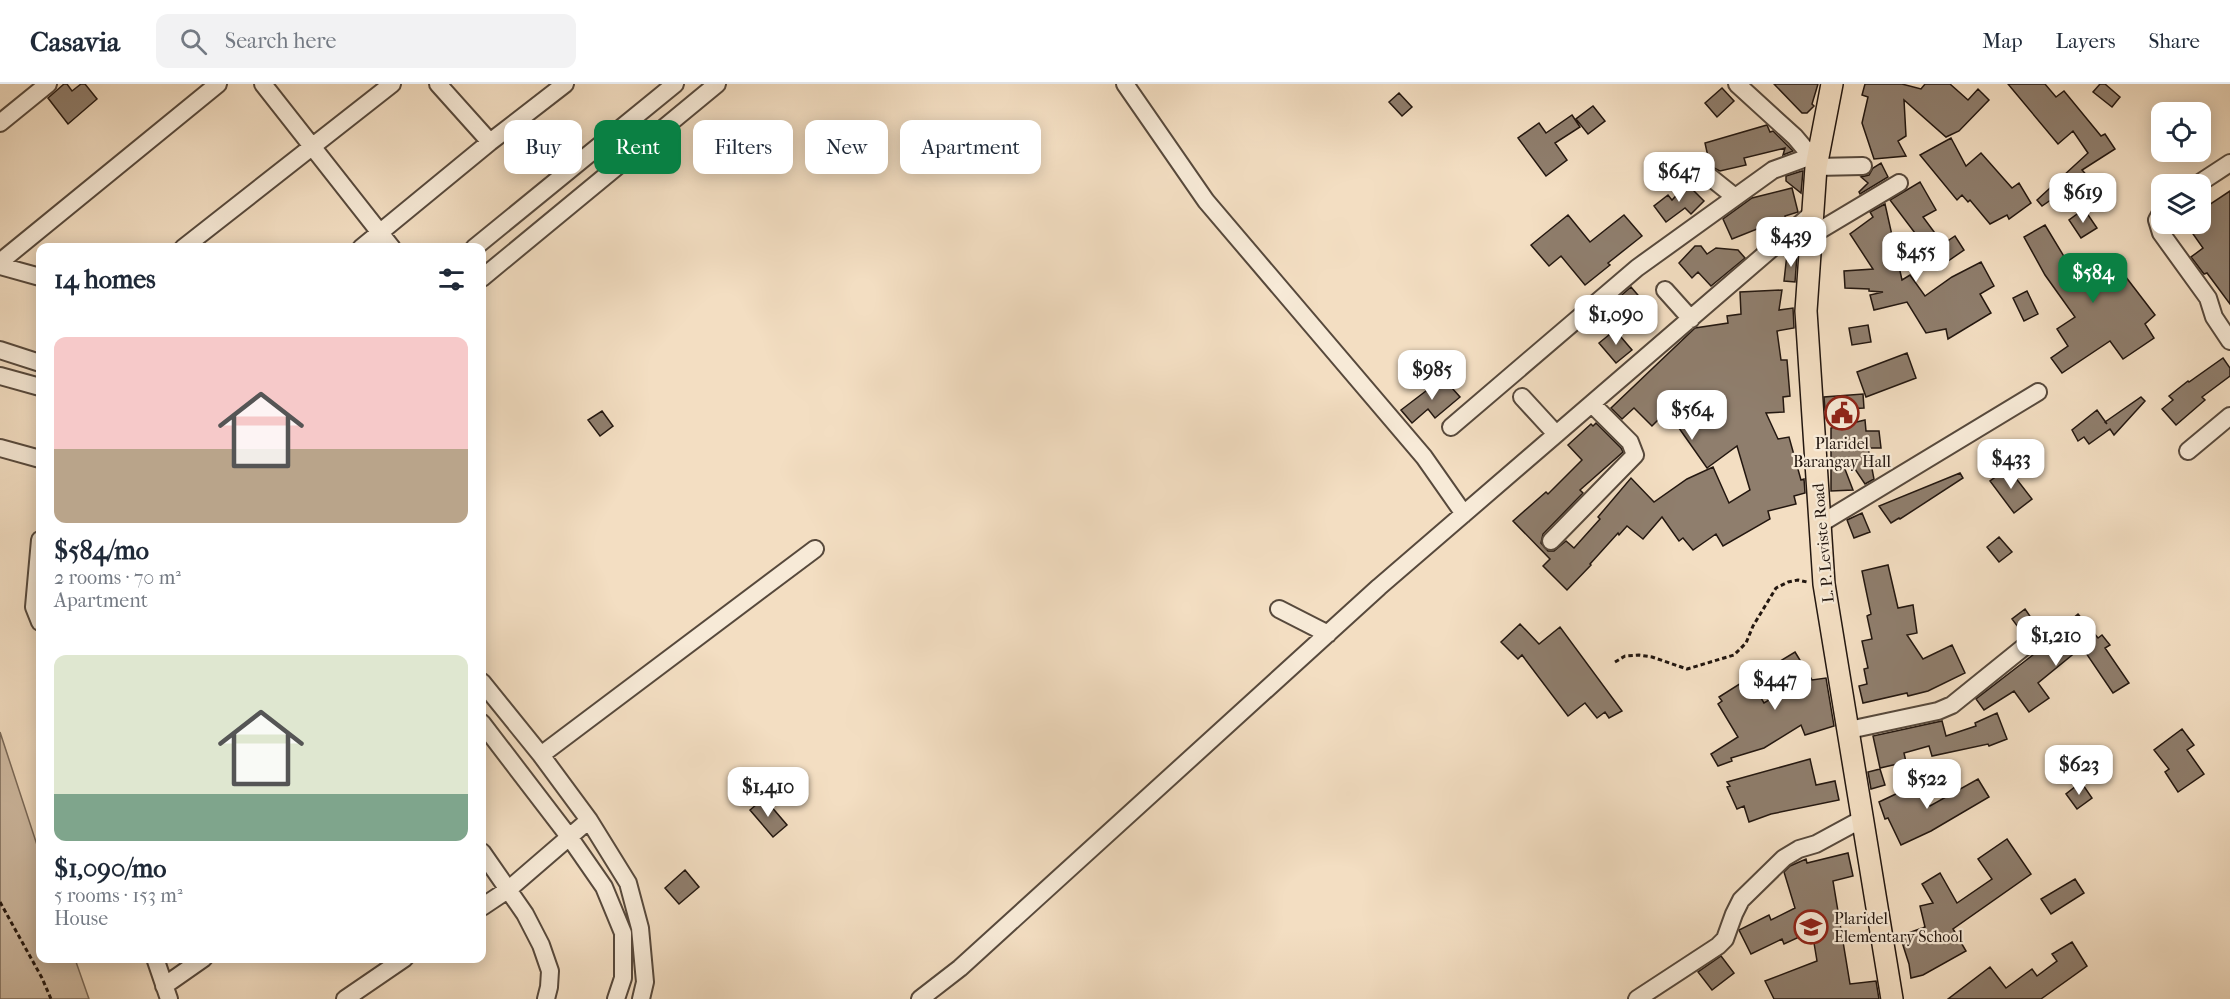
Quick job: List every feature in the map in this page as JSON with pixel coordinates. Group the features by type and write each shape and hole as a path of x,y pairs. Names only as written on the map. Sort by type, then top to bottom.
{"main road":[{"name":"L. P. Leviste Road","path":"1832,84 1815,159 1814,212 1806,311 1824,584 1892,999"}],"street":[{"path":"0,123 48,84"},
{"path":"0,264 218,84"},
{"path":"262,84 388,243"},
{"path":"189,243 392,84"},
{"path":"438,84 490,142"},
{"path":"368,243 490,142 565,84"},
{"path":"480,243 675,84"},
{"path":"486,275 717,84"},
{"path":"1125,84 1206,201 1424,457 1464,514"},
{"path":"1737,84 1795,137 1815,159"},
{"path":"1451,427 1637,268 1773,170 1815,159 1863,166"},
{"path":"2211,175 2230,163"},
{"path":"1688,170 1710,177 1735,197"},
{"path":"1812,235 1899,183"},
{"path":"920,999 960,968 1328,634 1464,514 1814,212"},
{"path":"2162,234 2208,298 2217,322 2230,341"},
{"path":"0,264 36,276"},
{"path":"1665,290 1691,319"},
{"path":"0,350 36,362"},
{"path":"0,376 36,386"},
{"path":"1820,524 2038,392"},
{"path":"1522,397 1556,434"},
{"path":"1551,541 1635,455 1630,442 1592,404"},
{"path":"2188,451 2230,416"},
{"path":"0,448 36,458"},
{"path":"541,755 815,549"},
{"path":"36,585 34,607 36,612"},
{"path":"1279,609 1328,634"},
{"path":"1849,730 1946,708 2045,630"},
{"path":"486,686 589,820 628,884 640,928 645,982 641,999"},
{"path":"486,728 570,838 604,887 623,933 623,978 616,999"},
{"path":"1637,999 1718,946 1725,939 1741,900 1784,858 1864,818"},
{"path":"486,904 509,889 589,820"},
{"path":"486,857 509,889 541,945 550,971 546,999"},
{"path":"157,963 166,992 198,963"},
{"path":"345,999 398,963"}],"path":[{"path":"1615,663 1625,656 1639,655 1688,669 1734,655 1746,643 1753,626 1776,588 1798,580 1824,584"},
{"path":"0,902 31,957 51,999"}],"shaded area":[{"path":"0,732 36,842 36,963 76,963 89,999 0,999"}],"building":[{"path":"67,84 72,91 81,84 85,84 97,99 68,124 48,98"},
{"path":"1774,84 1818,84 1812,104 1814,106 1807,113 1802,113"},
{"path":"1865,84 1902,84 1921,89 1925,84 1950,84 1968,100 1978,89 1989,100 1959,131 1946,137 1904,100 1906,136 1898,141 1906,156 1874,159 1862,123 1868,97 1862,95"},
{"path":"2008,84 2045,84 2056,97 2064,91 2101,136 2105,134 2115,149 2082,170 2092,181 2075,196 2068,188 2042,206 2037,200 2088,153 2073,131 2058,144"},
{"path":"2100,84 2105,84 2120,97 2112,107 2093,92"},
{"path":"1722,88 1734,101 1717,117 1705,103"},
{"path":"1399,93 1412,107 1402,116 1389,102"},
{"path":"1593,106 1605,121 1588,134 1576,119"},
{"path":"1572,115 1580,127 1555,143 1567,160 1546,176 1518,138 1539,123 1546,133"},
{"path":"1767,125 1770,132 1773,131 1793,151 1783,155 1785,148 1744,158 1746,165 1720,171 1710,166 1705,143"},
{"path":"1951,138 1966,166 1981,153 2012,188 2019,183 2031,203 2009,219 2007,215 1990,224 1970,200 1968,202 1962,195 1957,200 1920,155"},
{"path":"1881,163 1888,177 1860,194 1859,192 1868,183 1861,177 1869,175 1873,168"},
{"path":"1803,171 1801,193 1786,181 1786,176"},
{"path":"1920,182 1936,210 1923,217 1943,244 1955,236 1964,250 1941,266 1927,243 1924,245 1890,200"},
{"path":"1687,184 1704,201 1691,214 1685,208 1666,222 1654,206 1668,195 1672,200"},
{"path":"1792,188 1798,212 1785,216 1786,222 1781,227 1763,231 1762,227 1732,239 1723,219 1752,198"},
{"path":"2230,191 2230,304 2207,273 2204,274 2191,257 2203,248 2193,234 2211,234 2211,204"},
{"path":"1885,204 1902,280 1910,275 1925,296 1952,277 1981,262 1994,286 1980,294 1991,313 1948,339 1946,329 1926,333 1907,302 1874,310 1870,295 1883,292 1845,288 1844,271 1873,269 1850,234 1873,217 1870,212"},
{"path":"2084,209 2097,228 2081,238 2069,220"},
{"path":"1568,215 1590,242 1624,215 1642,236 1585,285 1561,256 1549,266 1531,245"},
{"path":"2045,225 2077,278 2109,255 2155,315 2145,324 2154,338 2123,359 2110,341 2062,373 2051,358 2068,346 2057,329 2075,317 2045,275 2024,237"},
{"path":"1695,246 1701,246 1707,254 1716,248 1738,250 1745,258 1711,286 1698,272 1692,278 1679,263"},
{"path":"1787,254 1797,255 1795,282 1784,281"},
{"path":"1631,287 1643,301 1629,315 1616,300"},
{"path":"1782,290 1779,310 1793,308 1794,328 1777,331 1781,360 1787,360 1790,396 1783,397 1784,412 1766,413 1778,439 1789,437 1801,480 1804,479 1805,493 1794,496 1796,504 1768,511 1770,519 1723,546 1716,534 1693,550 1683,538 1679,541 1662,517 1643,539 1627,526 1567,590 1543,566 1550,559 1513,521 1546,492 1548,494 1582,460 1568,445 1591,424 1593,426 1596,423 1623,452 1580,490 1583,493 1543,534 1541,543 1548,551 1554,551 1566,541 1574,548 1600,519 1598,517 1631,478 1654,502 1687,479 1713,467 1729,503 1750,490 1737,446 1707,468 1667,411 1652,426 1634,408 1622,419 1611,408 1695,328 1728,323 1727,316 1741,314 1740,292"},
{"path":"2027,291 2038,314 2024,321 2013,298"},
{"path":"1868,325 1871,342 1852,345 1849,328"},
{"path":"1615,330 1632,350 1616,363 1599,343"},
{"path":"1907,353 1916,378 1866,397 1857,372"},
{"path":"2223,358 2230,368 2230,376 2202,397 2205,400 2176,425 2162,409 2173,400 2169,396"},
{"path":"1443,378 1460,397 1435,418 1428,409 1412,423 1401,410"},
{"path":"1863,394 1864,408 1825,410 1824,397"},
{"path":"2141,397 2145,401 2114,435 2110,429 2089,444 2084,437 2078,441 2072,430 2097,410 2105,422"},
{"path":"602,411 613,426 600,436 588,420"},
{"path":"1865,420 1866,431 1879,431 1881,448 1868,448 1874,479 1865,484 1849,460 1843,464 1853,490 1831,491 1831,428"},
{"path":"2008,468 2032,499 2014,513 1990,481"},
{"path":"1960,473 1963,478 1891,523 1879,506"},
{"path":"1862,513 1870,532 1854,538 1847,520"},
{"path":"1999,537 2012,552 1999,562 1987,547"},
{"path":"1888,565 1898,608 1913,605 1917,633 1907,635 1923,659 1952,645 1965,673 1928,691 1908,696 1907,693 1863,703 1859,686 1867,684 1864,669 1868,668 1862,641 1872,639 1867,616 1871,614 1862,571"},
{"path":"2025,609 2034,622 2021,631 2012,619"},
{"path":"2078,614 2098,638 2102,635 2110,645 2105,648 2129,683 2113,693 2082,647 2038,683 2049,698 2029,712 2014,691 1984,710 1976,699 2069,627 2066,624"},
{"path":"1520,624 1539,644 1560,627 1622,711 1609,718 1605,712 1597,718 1585,703 1568,716 1522,655 1518,659 1501,642"},
{"path":"1795,652 1812,680 1826,678 1834,726 1805,735 1801,725 1764,748 1731,758 1732,761 1718,766 1711,754 1738,737 1718,704 1722,701 1719,697 1749,678 1764,703 1787,689 1777,663"},
{"path":"1997,713 2007,739 1989,746 1988,744 1932,756 1929,746 1904,753 1906,762 1880,768 1873,736 1942,721 1946,736 1976,726 1975,723"},
{"path":"2182,729 2194,745 2187,750 2204,774 2178,792 2165,772 2169,769 2154,750"},
{"path":"1810,759 1816,785 1835,781 1839,800 1771,814 1749,822 1744,806 1737,809 1727,782"},
{"path":"1880,769 1885,785 1871,789 1868,772"},
{"path":"1978,779 1989,797 1931,831 1901,845 1888,818 1885,819 1879,802 1919,783 1930,806"},
{"path":"2081,782 2092,798 2077,809 2066,794"},
{"path":"764,798 787,825 773,837 750,810"},
{"path":"2007,839 2031,874 1953,929 1966,951 1923,975 1911,978 1900,936 1925,927 1920,906 1933,903 1922,884 1940,873 1957,903 1992,879 1978,859"},
{"path":"1848,853 1853,876 1833,881 1850,984 1876,981 1879,999 1774,999 1765,981 1817,961 1812,931 1784,944 1782,939 1751,954 1739,930 1769,915 1771,920 1795,908 1784,872 1790,866 1806,859 1807,863"},
{"path":"685,870 699,887 679,904 665,888"},
{"path":"2075,879 2084,893 2051,914 2041,899"},
{"path":"2072,942 2087,966 2041,999 1948,999 1990,967 2006,988 2032,969 2037,976 2057,961 2052,954"},
{"path":"1721,956 1734,973 1712,990 1698,972"}],"place":[{"name":"Plaridel Barangay Hall","path":"1842,413"},
{"name":"Plaridel Elementary School","path":"1811,927"}]}
